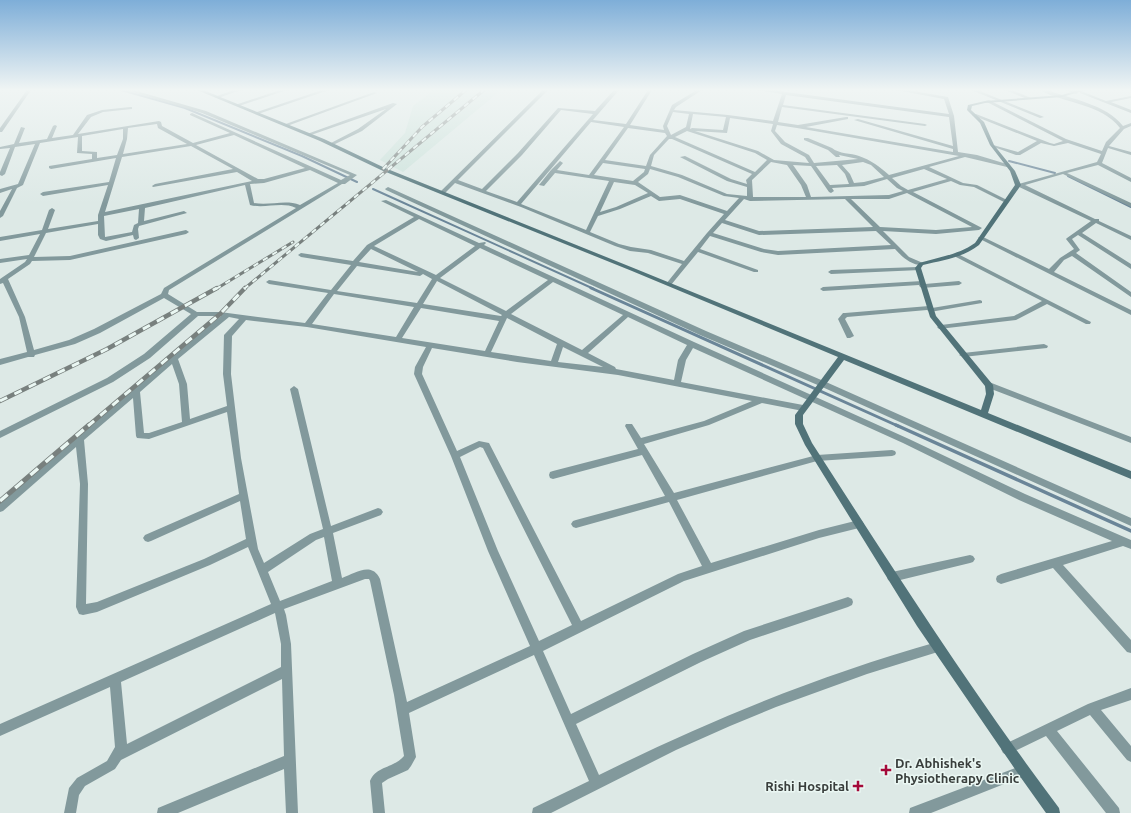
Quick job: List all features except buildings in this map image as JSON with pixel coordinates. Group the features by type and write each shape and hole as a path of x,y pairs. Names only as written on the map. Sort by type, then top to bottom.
{"street":[{"path":"2,174 23,128"},
{"path":"48,141 54,128"},
{"path":"74,136 80,128"},
{"path":"0,148 121,128"},
{"path":"126,128 125,139 101,215 101,235 103,239 135,234"},
{"path":"160,128 257,180 264,181 310,168"},
{"path":"221,128 344,182"},
{"path":"0,362 62,346 85,337 164,295 169,287 299,207 353,176 241,128"},
{"path":"293,128 383,169 668,284 1131,475"},
{"path":"309,134 326,128"},
{"path":"331,144 363,128"},
{"path":"443,192 508,128"},
{"path":"482,192 520,154 543,128"},
{"path":"520,205 566,147 584,128"},
{"path":"520,205 553,171 586,128"},
{"path":"590,177 626,128"},
{"path":"640,128 668,132"},
{"path":"666,128 669,138"},
{"path":"636,183 636,181 646,173 652,155 669,138 687,129 725,132 726,128"},
{"path":"774,128 773,131 782,141 806,154 836,198"},
{"path":"793,128 956,151"},
{"path":"884,128 965,155 1007,165"},
{"path":"953,128 956,151"},
{"path":"986,128 993,146 1020,185 1097,220 1131,238"},
{"path":"1007,128 1054,145 1067,142"},
{"path":"1040,128 1067,142 1103,153"},
{"path":"831,272 919,267 958,256 970,250 981,238 1006,201 1020,185 1065,174 1098,163 1102,159 1106,146 1122,128"},
{"path":"687,129 706,137 757,152 770,160 811,163 840,163 864,160"},
{"path":"51,167 191,145 233,134"},
{"path":"80,135 79,152 82,154 95,153 94,160"},
{"path":"669,138 756,174"},
{"path":"806,139 824,146 834,152 864,160 877,166 899,187 985,232"},
{"path":"993,146 1018,154 1041,141"},
{"path":"0,191 15,188 21,184 38,142"},
{"path":"1106,146 1131,154"},
{"path":"834,152 852,185"},
{"path":"829,187 852,185 888,178 965,155"},
{"path":"683,157 729,180 748,186"},
{"path":"750,199 748,186 749,180 770,160"},
{"path":"602,161 648,167 680,176 726,195 750,199 890,197 952,179"},
{"path":"788,162 804,185 809,198"},
{"path":"1098,163 1131,180"},
{"path":"925,167 964,185 974,186 1006,201"},
{"path":"155,186 238,170"},
{"path":"553,171 612,181 636,183 651,194 662,199 680,197 728,213"},
{"path":"1065,174 1131,205"},
{"path":"101,215 257,180"},
{"path":"454,181 520,205 623,247 649,251 685,264"},
{"path":"587,233 612,181"},
{"path":"43,194 110,183"},
{"path":"247,183 252,204 258,206 290,202 299,207"},
{"path":"0,216 15,188"},
{"path":"388,189 491,238 703,333 1127,544"},
{"path":"596,215 618,208 651,194"},
{"path":"668,284 709,234 742,198"},
{"path":"847,198 919,267 922,285 930,309 941,327 989,385 1131,440"},
{"path":"384,201 482,244 691,344 818,390 1131,522"},
{"path":"142,207 142,223"},
{"path":"31,355 22,317 3,281 26,266 44,232 52,210"},
{"path":"137,243 135,227 142,223 184,213"},
{"path":"307,325 352,264 370,246 419,217"},
{"path":"1050,272 1062,259 1073,254 1078,248 1069,239 1097,220"},
{"path":"721,221 758,233 878,229 936,232 979,228"},
{"path":"0,239 101,222"},
{"path":"0,261 31,258 70,258 186,232"},
{"path":"1079,233 1131,267"},
{"path":"709,234 763,251 778,253 897,247"},
{"path":"398,339 436,278 491,238"},
{"path":"981,238 1131,313"},
{"path":"370,246 436,278 504,317 561,343 618,372"},
{"path":"697,250 756,271"},
{"path":"1073,254 1131,295"},
{"path":"302,255 429,275"},
{"path":"958,256 1088,322"},
{"path":"487,354 504,317 554,279"},
{"path":"269,282 419,307 504,317"},
{"path":"823,289 959,283"},
{"path":"164,295 196,314 227,315 307,325 553,364 618,372 804,408"},
{"path":"941,327 1016,318 1047,301"},
{"path":"850,336 841,319 845,315 930,309 980,302"},
{"path":"0,435 110,380 147,356 196,314"},
{"path":"582,354 628,314"},
{"path":"0,508 174,358 227,315"},
{"path":"244,318 230,332 227,338 227,374 243,496 251,541 281,615 286,644 292,813"},
{"path":"553,364 561,343"},
{"path":"677,384 682,360 691,344"},
{"path":"430,345 419,367 418,374 455,456 493,551 596,783"},
{"path":"963,355 1044,346"},
{"path":"842,357 804,408 800,415 799,424 817,458 937,647 1022,771 1054,813"},
{"path":"174,358 183,384 186,423"},
{"path":"984,414 990,394 989,385"},
{"path":"294,389 328,531 338,584"},
{"path":"136,391 140,436 149,436 231,408"},
{"path":"639,442 706,423 762,400"},
{"path":"629,426 671,497 709,569"},
{"path":"80,440 84,484 81,607 83,610 97,606 207,562 251,541"},
{"path":"455,456 479,444 486,445 580,627"},
{"path":"553,475 644,451"},
{"path":"576,524 817,458 892,453"},
{"path":"148,538 243,496"},
{"path":"262,570 313,537 378,512"},
{"path":"402,710 537,648 670,582 819,534 859,524"},
{"path":"1001,579 1127,544"},
{"path":"892,577 970,559"},
{"path":"1055,563 1131,648"},
{"path":"0,730 277,607 365,574 371,574 375,579 402,710 410,757 405,765 379,777 376,781 379,813"},
{"path":"569,721 697,658 748,635 848,602"},
{"path":"538,813 649,757 753,710 879,664 937,647"},
{"path":"118,755 287,670"},
{"path":"70,813 73,792 81,782 111,765 121,748 115,678"},
{"path":"1007,749 1092,708 1131,694"},
{"path":"1092,708 1131,756"},
{"path":"1048,729 1114,813"},
{"path":"163,813 290,760"},
{"path":"915,813 1022,771"}],"shaded area":[{"path":"406,128 456,128 403,172 380,160 405,133"}],"waterway":[{"path":"234,128 302,156 357,182"},
{"path":"1009,161 1055,173"},
{"path":"1068,176 1131,207"},
{"path":"373,189 594,289"},
{"path":"591,288 898,426"},
{"path":"896,425 1131,531"}],"railway":[{"path":"383,169 421,128"},
{"path":"244,289 438,128"},
{"path":"216,289 293,242"},
{"path":"0,401 107,349 217,288"},
{"path":"88,426 220,314 244,289"},
{"path":"0,501 89,425"}],"place":[{"name":"Dr. Abhishek's Physiotherapy Clinic","path":"886,770"},
{"name":"Rishi Hospital","path":"858,786"}]}
